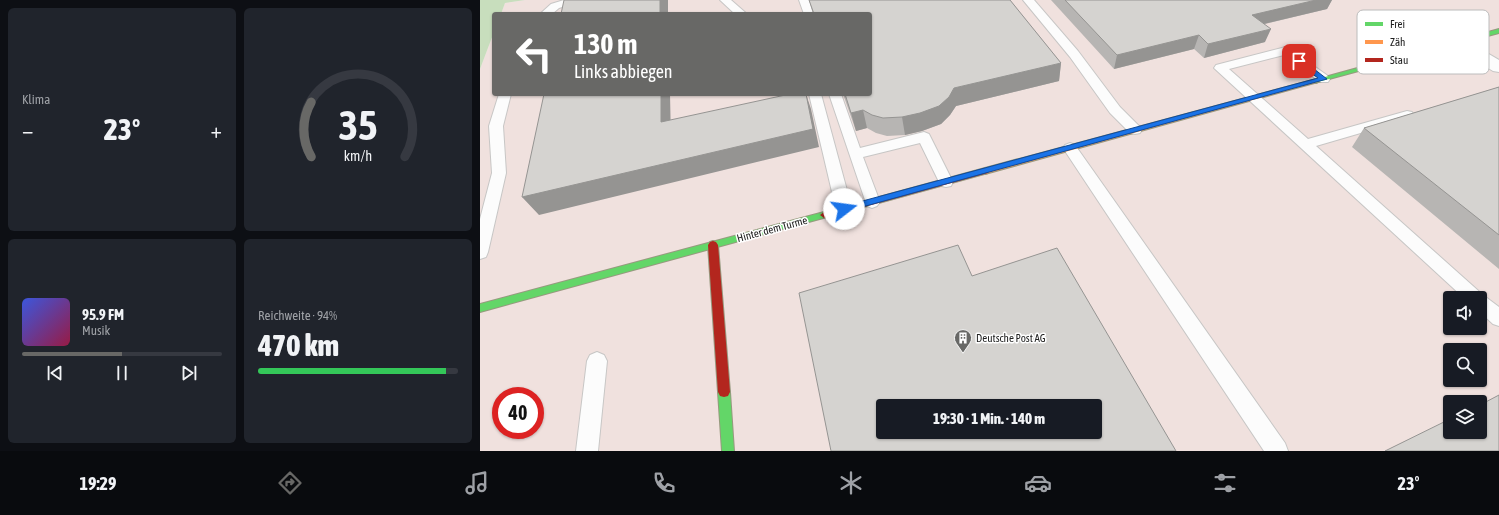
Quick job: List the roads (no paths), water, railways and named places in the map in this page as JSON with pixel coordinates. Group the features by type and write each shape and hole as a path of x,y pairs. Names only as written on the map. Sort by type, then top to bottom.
{"street":[{"name":"Hinter dem Turme","path":"1489,34 1499,31"},
{"path":"1489,61 1499,67"},
{"name":"Hinter dem Turme","path":"480,308 1357,70"},
{"path":"713,245 728,451"}],"lane":[{"path":"548,12 555,6 575,0"},
{"path":"725,0 740,12"},
{"path":"804,0 808,12"},
{"path":"1028,0 1074,54 1115,110 1135,130"},
{"path":"1324,79 1286,51 1220,68 1468,291"},
{"path":"480,252 499,173 496,126 504,96"},
{"path":"816,96 844,209"},
{"path":"836,96 872,202"},
{"path":"1305,145 1417,112"},
{"path":"855,154 924,137 946,182"},
{"path":"1070,148 1277,451"},
{"path":"1487,307 1499,318"},
{"path":"587,451 597,361"}],"place":[{"name":"Deutsche Post AG","path":"963,353"}]}
